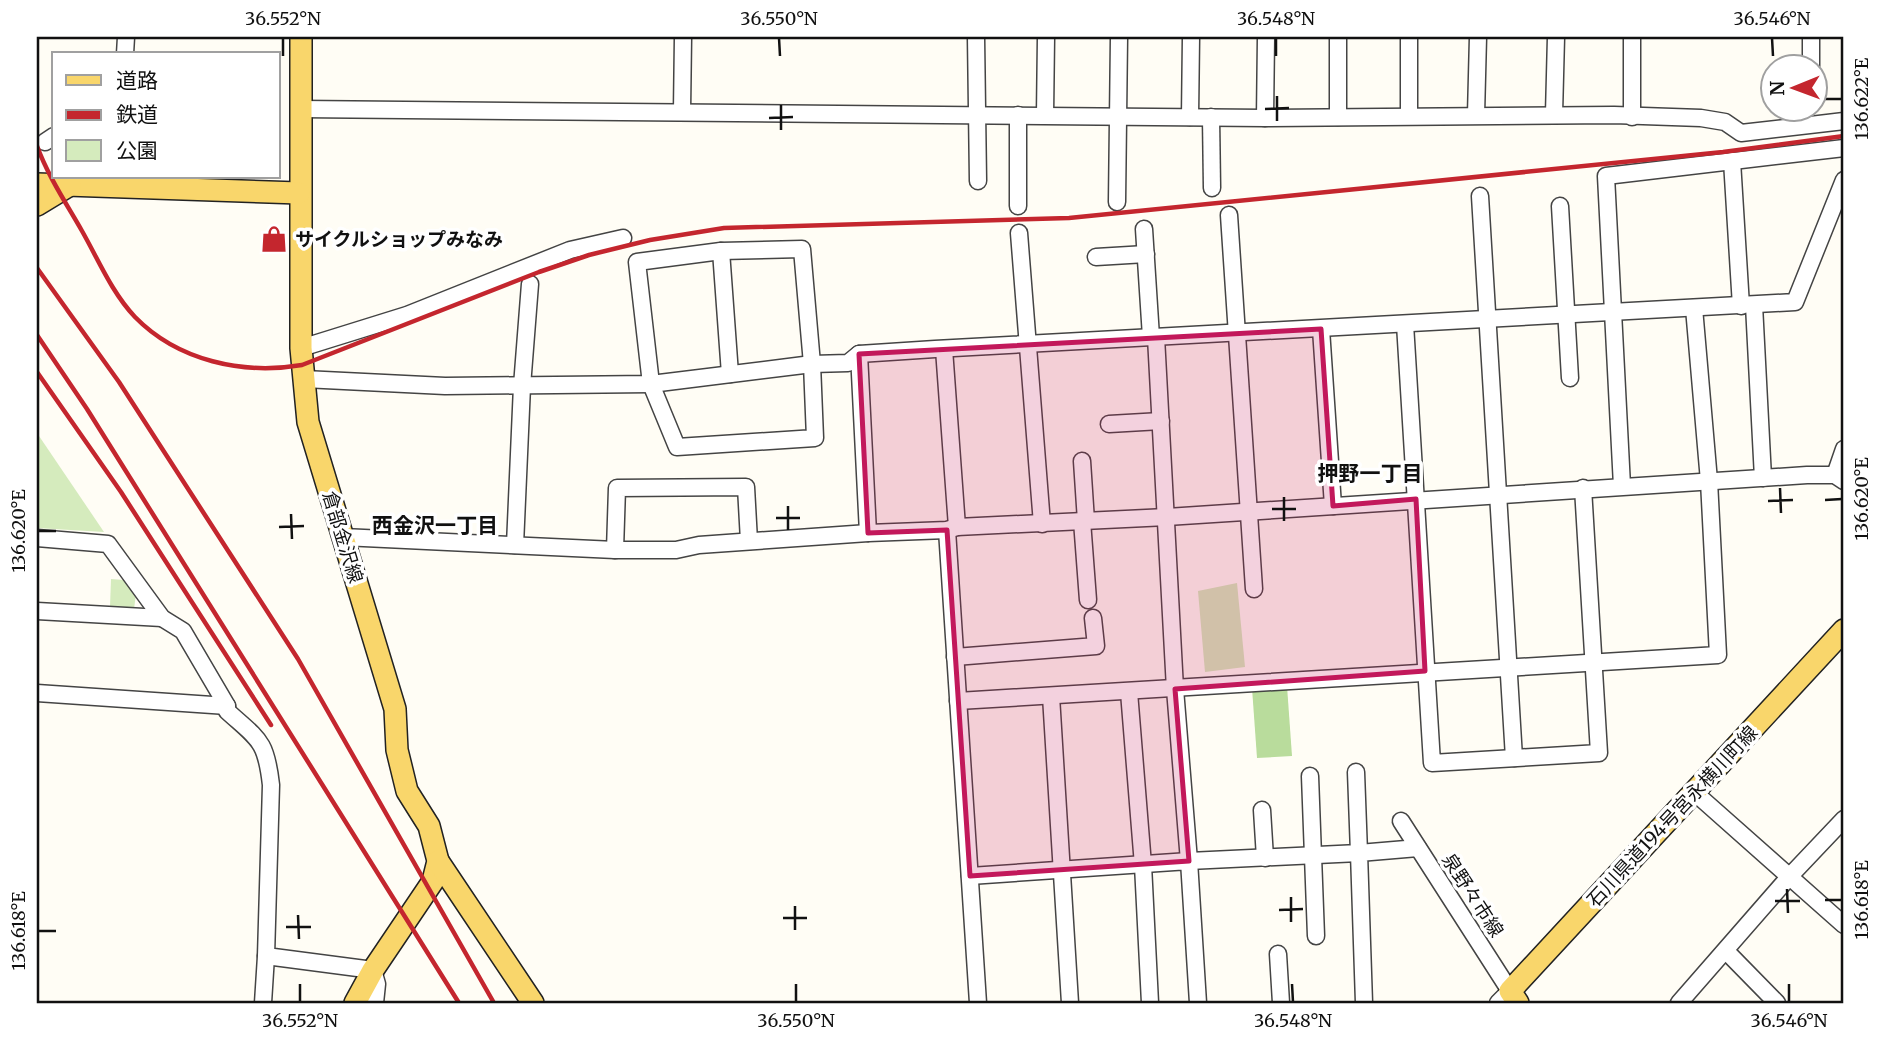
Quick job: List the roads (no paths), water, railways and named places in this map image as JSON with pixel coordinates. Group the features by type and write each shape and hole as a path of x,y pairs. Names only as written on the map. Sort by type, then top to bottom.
{"main road":[{"name":"倉部金沢線","path":"301,37 301,348 308,422 395,709 397,750 407,791 429,826 438,861 533,1003"},
{"path":"37,184 71,181 154,183 299,193"},
{"path":"37,205 71,181"},
{"name":"石川県道194号宮永横川町線","path":"1509,999 1694,792 1844,630"},
{"path":"355,1003 373,970 433,881 438,861"}],"street":[{"path":"682,37 682,111"},
{"path":"976,37 978,181"},
{"path":"1045,115 1046,37"},
{"path":"1117,202 1119,37"},
{"path":"1190,117 1191,37"},
{"path":"1265,118 1266,37"},
{"path":"1338,37 1338,117"},
{"path":"1409,37 1409,115"},
{"path":"1476,115 1478,37"},
{"path":"1554,114 1556,37"},
{"path":"1632,37 1632,117"},
{"path":"300,109 1265,118 1554,114 1701,118 1725,121 1741,133 1789,122"},
{"path":"1018,115 1018,206"},
{"path":"1212,117 1212,188"},
{"path":"1622,486 1606,176 1844,148"},
{"path":"1732,162 1763,478"},
{"path":"304,379 446,386 652,384 813,364 848,363 859,354 1795,302 1844,180"},
{"path":"1480,196 1514,758"},
{"path":"1560,206 1570,378"},
{"path":"1229,215 1254,589"},
{"path":"1144,229 1161,421 1175,689 1198,1003"},
{"path":"1019,233 1042,524"},
{"path":"301,348 407,315 570,250 623,238"},
{"path":"802,249 813,364 815,438 677,447 652,384 637,262 721,251 802,249"},
{"path":"721,251 730,374"},
{"path":"1096,257 1146,254"},
{"path":"515,545 522,386 530,284"},
{"path":"958,701 1718,655 1709,481 1694,308"},
{"path":"1405,324 1432,763 1599,753 1583,488"},
{"path":"1321,329 1333,506"},
{"path":"944,349 955,657 978,1003"},
{"path":"859,354 868,533"},
{"path":"1109,424 1161,421"},
{"path":"343,537 615,550 676,550 699,545 749,541 1167,517 1583,488 1763,478 1840,478 1844,449"},
{"path":"1082,461 1088,600"},
{"path":"615,550 617,488 746,487 749,541"},
{"path":"37,538 108,544 162,618 183,631 227,706 227,711 261,742 268,759 271,785 264,1003"},
{"path":"37,611 162,618"},
{"path":"955,657 1096,646 1093,618"},
{"path":"1129,692 1143,865 1150,1003"},
{"path":"37,693 227,706"},
{"path":"1051,696 1070,1003"},
{"path":"1356,772 1364,1003"},
{"path":"1310,776 1316,936"},
{"path":"1694,792 1844,925"},
{"path":"1262,810 1265,858"},
{"path":"1679,1003 1789,877 1844,819"},
{"name":"泉野々市線","path":"1401,821 1509,999"},
{"path":"970,876 1418,848"},
{"path":"1726,951 1777,1003"},
{"path":"1278,954 1281,1003"},
{"path":"266,956 373,970 377,984 375,1003"}],"railway":[{"path":"37,146 52,179 106,276 135,317 152,332 191,354 235,366 280,368 302,365 589,255 650,240 724,228 1069,218 1723,152 1844,136"},
{"path":"37,268 119,382 298,659 494,1003"},
{"path":"37,335 87,409 459,1003"},
{"path":"37,372 121,492 271,725"}],"place":[{"name":"サイクルショップみなみ","path":"274,239"}],"district":[{"name":"押野一丁目","path":"1370,473"},
{"name":"西金沢一丁目","path":"435,525"}]}
